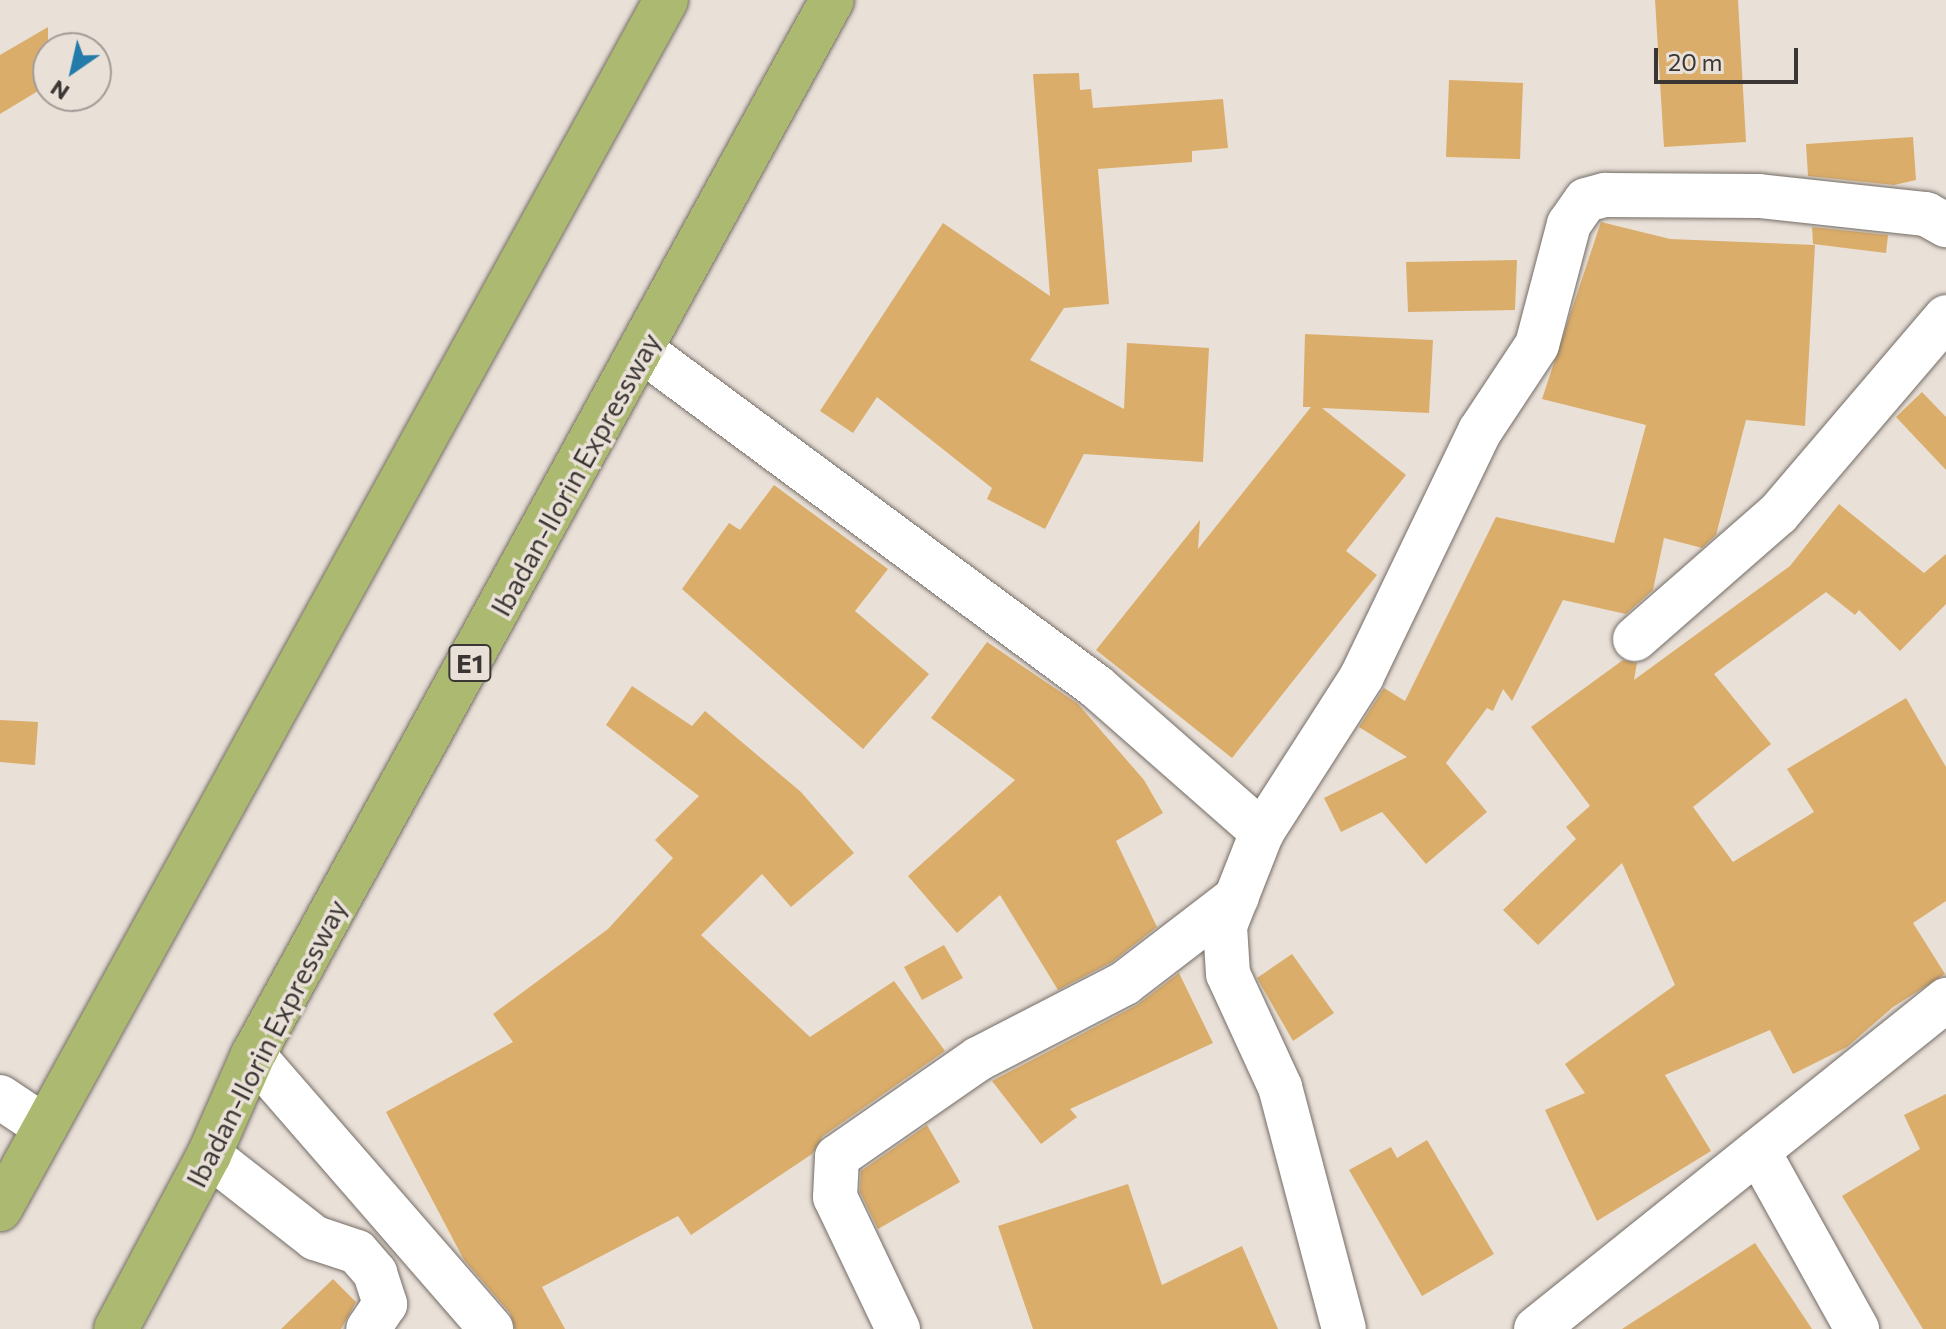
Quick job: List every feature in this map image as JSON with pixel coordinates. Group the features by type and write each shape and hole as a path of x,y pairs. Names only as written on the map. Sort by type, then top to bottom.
{"highway":[{"path":"0,1209 666,0"},
{"name":"Ibadan-Ilorin Expressway","path":"116,1329 209,1155 253,1055 643,351 832,0"}],"street":[{"path":"1344,1329 1280,1087 1228,974 1225,926 1262,832 1362,676 1480,431 1537,345 1569,224 1586,200 1759,196 1926,214 1946,225"},
{"path":"1635,639 1778,514 1946,317"},
{"path":"643,351 1097,687 1262,832"},
{"path":"898,1329 835,1197 837,1157 978,1059 1125,983 1237,897"},
{"path":"1536,1329 1946,1000"},
{"path":"253,1055 491,1329"},
{"path":"0,1097 45,1127"},
{"path":"1758,1151 1857,1329"},
{"path":"209,1155 315,1238 357,1252 375,1273 385,1304 368,1329"}],"building":[{"path":"1655,0 1738,0 1746,142 1664,147"},
{"path":"32,36 32,95 0,114 0,55"},
{"path":"1079,73 1080,90 1091,89 1093,108 1223,99 1228,148 1192,151 1192,162 1098,169 1109,304 1064,308 1030,360 1124,409 1127,343 1209,348 1203,462 1084,454 1045,529 987,499 992,488 877,397 853,433 820,411 943,223 1050,296 1033,74"},
{"path":"1449,80 1523,83 1520,159 1446,157"},
{"path":"1913,137 1916,180 1894,185 1808,176 1806,144"},
{"path":"1601,222 1670,239 1815,245 1805,426 1746,420 1716,535 1702,548 1664,538 1653,590 1626,614 1563,600 1512,701 1503,689 1493,711 1487,708 1446,763 1487,812 1426,864 1382,812 1341,832 1324,798 1407,757 1359,727 1384,688 1405,701 1496,517 1614,543 1646,425 1542,399"},
{"path":"1812,227 1888,235 1886,253 1813,244"},
{"path":"1517,260 1515,310 1408,312 1406,262"},
{"path":"1305,334 1433,340 1429,413 1322,408 1406,475 1346,551 1377,575 1232,758 1096,650 1200,520 1198,549 1311,407 1303,407"},
{"path":"1922,392 1946,417 1946,470 1896,417"},
{"path":"774,485 888,569 855,611 929,674 863,749 682,589 729,523 740,530"},
{"path":"1839,504 1924,573 1946,554 1946,604 1900,651 1859,610 1855,615 1826,592 1714,674 1771,744 1693,807 1733,862 1814,812 1787,769 1906,698 1946,767 1946,901 1913,923 1945,974 1893,1007 1847,1047 1793,1074 1770,1030 1665,1075 1711,1151 1597,1221 1545,1110 1585,1093 1565,1064 1675,985 1622,863 1538,945 1503,910 1576,839 1566,827 1590,806 1531,727 1623,660 1637,663 1634,680 1790,566"},
{"path":"987,642 1078,704 1144,780 1163,813 1116,841 1157,927 1112,962 1058,990 1000,895 957,933 908,876 1015,780 931,718"},
{"path":"632,686 692,726 705,711 801,792 854,853 791,907 762,874 701,935 810,1037 894,981 945,1051 823,1136 812,1154 691,1235 678,1216 542,1287 565,1329 515,1329 510,1313 464,1260 386,1112 513,1042 493,1014 608,929 673,858 655,840 699,796 606,725"},
{"path":"0,720 38,722 35,765 0,762"},
{"path":"944,945 963,978 922,1000 904,967"},
{"path":"1292,954 1334,1013 1293,1041 1257,978"},
{"path":"1179,973 1213,1043 1070,1109 1077,1117 1041,1144 992,1081 1137,1005"},
{"path":"1946,1094 1946,1329 1923,1329 1842,1196 1920,1149 1904,1115"},
{"path":"927,1125 960,1182 878,1229 860,1192 861,1171"},
{"path":"1427,1140 1494,1254 1422,1296 1349,1170 1391,1147 1397,1158"},
{"path":"1128,1184 1162,1285 1242,1246 1278,1329 1033,1329 998,1226"},
{"path":"1755,1243 1812,1329 1622,1329"},
{"path":"333,1279 356,1302 341,1329 281,1329"}]}
